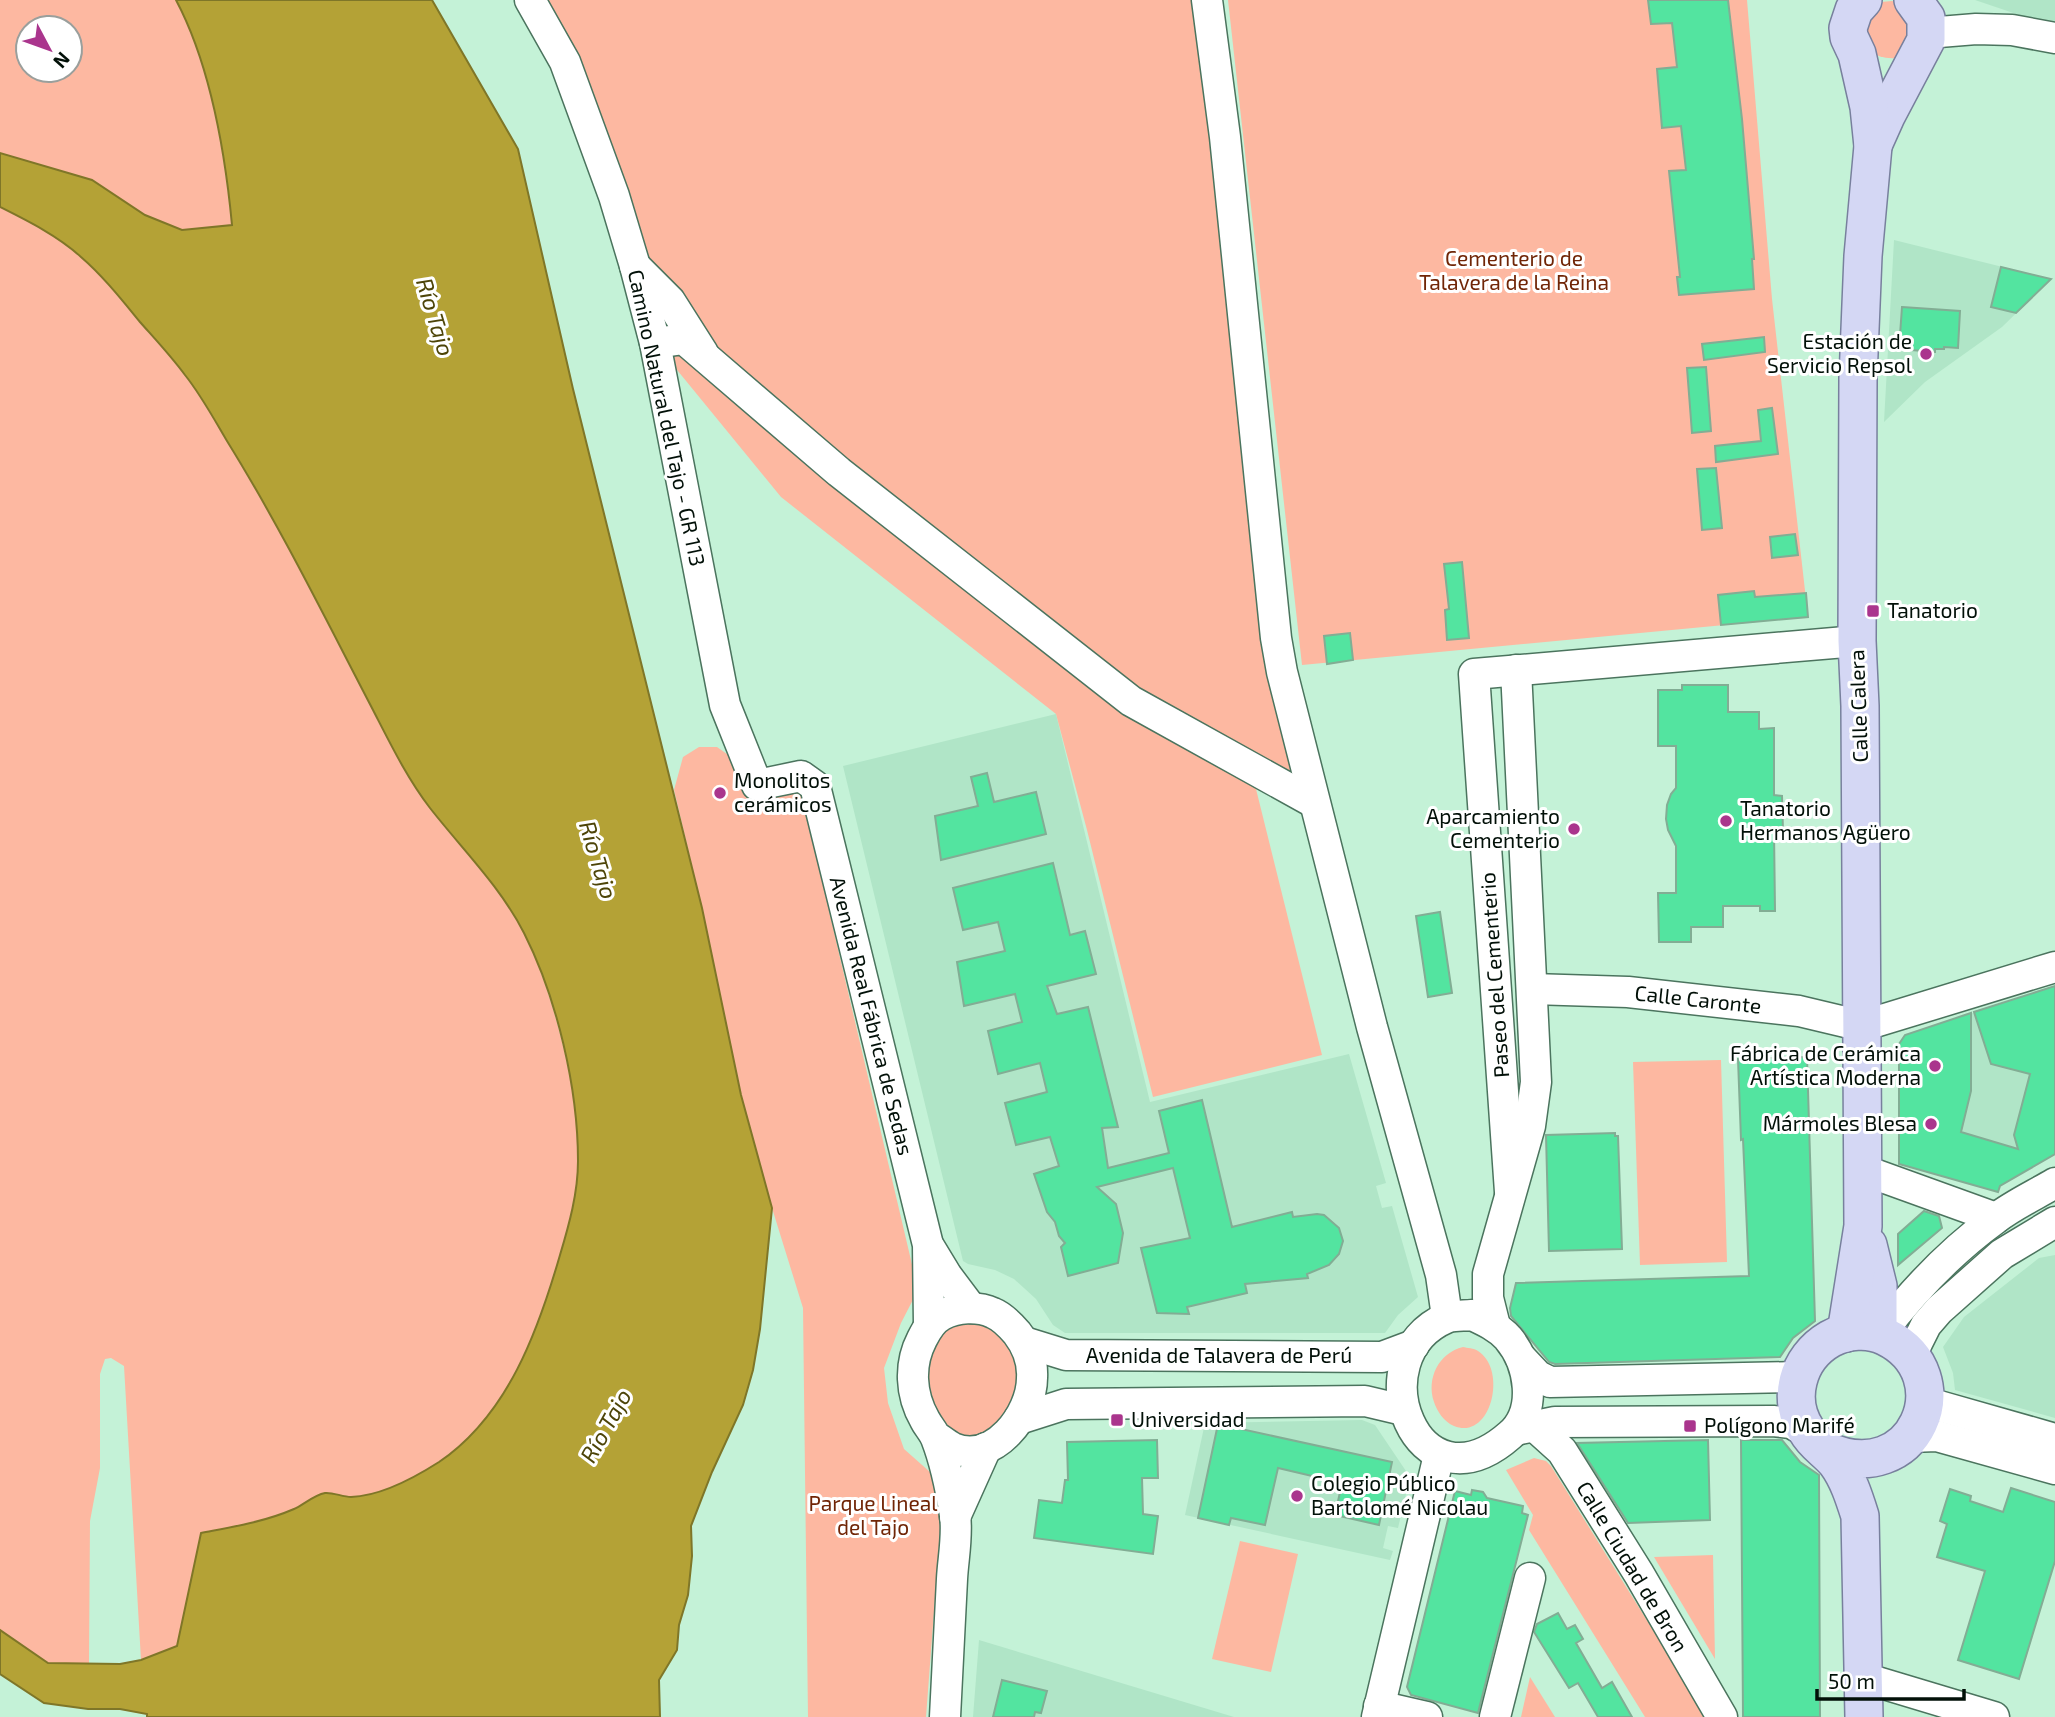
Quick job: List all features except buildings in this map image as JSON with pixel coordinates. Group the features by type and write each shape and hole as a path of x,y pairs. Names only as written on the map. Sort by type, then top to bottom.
{"main road":[{"name":"Calle Calera","path":"1860,1 1850,19 1849,37 1857,54 1869,107 1873,146 1860,309 1856,475 1863,1226 1878,1286 1868,1333"},
{"name":"Calle Calera","path":"1873,146 1924,23"},
{"path":"1857,54 1872,66 1891,70 1909,64 1924,23"},
{"path":"1860,1516 1896,1447 1920,1420 1925,1402 1924,1385 1911,1355 1897,1342 1868,1333 1822,1344 1804,1365 1798,1377 1796,1406 1816,1441 1836,1462 1850,1486 1860,1516 1864,1717"},
{"path":"1816,1441 1843,1458 1863,1461 1896,1447"}],"street":[{"name":"Camino Natural del Tajo - GR 113","path":"530,0 565,62 614,196 635,266 655,343 725,705 757,785 801,776 816,786"},
{"path":"1207,0 1225,137 1276,638 1313,802 1441,1275 1447,1317"},
{"path":"1924,23 2012,30 2055,38"},
{"path":"635,266 670,301 705,356"},
{"path":"655,343 684,338 839,472 1132,701 1313,802"},
{"name":"Paseo del Cementerio","path":"1510,1192 1474,674 1857,641"},
{"name":"Paseo del Cementerio","path":"1494,1326 1488,1298 1488,1274 1530,1126 1536,1082 1516,670"},
{"name":"Avenida Real Fábrica de Sedas","path":"816,786 928,1245 929,1325 917,1350 912,1372 923,1418 935,1436 955,1517 945,1717"},
{"path":"1862,1026 2055,967"},
{"name":"Calle Caronte","path":"1532,989 1641,993 1799,1011 1862,1026"},
{"path":"1863,1170 1996,1218"},
{"path":"1868,1333 1965,1243 1996,1218 2055,1183"},
{"path":"1911,1355 1926,1325 1939,1310 2002,1254 2052,1226"},
{"name":"Avenida Real Fábrica de Sedas","path":"928,1245 971,1308"},
{"path":"929,1325 951,1310 971,1308 993,1312 1010,1325 1024,1342"},
{"path":"1798,1377 1550,1382 1538,1376 1521,1358 1508,1338 1494,1326 1472,1315 1447,1317 1426,1331 1414,1345 1401,1377 1403,1410 1416,1435 1439,1455 1471,1458 1494,1449 1525,1427 1555,1422 1773,1421 1791,1423 1816,1441"},
{"name":"Avenida Real Fábrica de Sedas","path":"955,1517 986,1448 1006,1436 1019,1419 1029,1398 1031,1360 1024,1342"},
{"name":"Avenida de Talavera de Perú","path":"1024,1342 1066,1355 1382,1357 1414,1345"},
{"path":"1521,1358 1529,1383 1525,1427"},
{"path":"1019,1419 1066,1404 1365,1401 1403,1410"},
{"path":"1925,1402 2055,1439"},
{"name":"Calle Ciudad de Bron","path":"1525,1427 1562,1451 1639,1574 1722,1717"},
{"path":"935,1436 953,1448 970,1451 986,1448"},
{"path":"1896,1447 1937,1436 2055,1469"},
{"path":"1427,1717 1378,1711 1439,1455"},
{"path":"1495,1717 1530,1578"},
{"path":"1864,1678 1994,1717"}],"shaded area":[{"path":"1975,0 2055,0 2055,27"},
{"name":"Estación de Servicio Repsol","path":"1894,240 2051,279 2002,327 1925,382 1884,422"},
{"path":"1056,714 1150,1102 1349,1054 1386,1183 1376,1186 1382,1208 1392,1206 1418,1297 1398,1315 1385,1333 1065,1333 1053,1325 1036,1299 1014,1279 995,1270 963,1261 843,766"},
{"path":"2049,988 2055,989 2055,1154 2000,1186 1998,1192 1899,1164 1899,1044 1905,1035"},
{"path":"2055,1255 2055,1418 1955,1390 1953,1373 1943,1347 1964,1317 2039,1258"},
{"name":"Colegio Público Bartolomé Nicolau","path":"1362,1420 1375,1425 1410,1477 1398,1528 1388,1526 1383,1548 1393,1551 1390,1560 1185,1515 1205,1423"},
{"path":"979,1640 1234,1717 973,1717"}],"green space":[{"path":"0,0 176,0 199,54 207,81 225,167 232,225 182,230 145,215 92,180 0,153"},
{"path":"530,0 1205,0 1313,802 1256,789 1322,1055 1153,1097 1056,714 781,497 655,343"},
{"name":"Cementerio de Talavera de la Reina","path":"1228,0 1747,0 1772,299 1808,617 1302,665"},
{"path":"1881,2 1903,4 1917,21 1898,58 1882,57 1867,49 1863,17"},
{"path":"0,207 53,236 89,264 169,354 202,399 285,540 406,773 430,808 504,899 524,933 546,986 564,1049 571,1081 578,1143 577,1182 571,1217 549,1291 515,1373 482,1422 462,1444 439,1462 385,1490 351,1497 325,1493 271,1517 201,1533 177,1646 141,1660 124,1366 111,1358 105,1359 100,1374 100,1468 90,1521 89,1664 48,1663 0,1630"},
{"name":"Parque Lineal del Tajo","path":"699,747 717,747 748,769 796,770 918,1290 901,1323 884,1368 888,1403 904,1449 939,1480 943,1493 926,1717 808,1717 803,1308 741,1095 674,790 683,757"},
{"path":"1721,1060 1727,1262 1640,1265 1633,1062"},
{"path":"983,1317 1004,1338 1013,1355 1017,1381 1014,1398 1005,1414 983,1440 951,1440 924,1396 931,1339 938,1327"},
{"path":"1463,1347 1476,1350 1487,1360 1493,1387 1486,1414 1478,1423 1467,1428 1454,1426 1444,1419 1435,1405 1432,1393 1436,1368 1447,1355"},
{"path":"1534,1458 1546,1461 1551,1466 1707,1717 1645,1717 1529,1530 1533,1515 1506,1470"},
{"path":"1240,1541 1298,1554 1271,1672 1212,1659"},
{"path":"1713,1555 1715,1659 1654,1557"},
{"path":"1530,1677 1555,1717 1521,1717"}],"water":[{"name":"Río Tajo","path":"176,0 432,0 518,149 573,389 702,908 741,1095 772,1208 760,1329 753,1370 743,1405 691,1526 692,1556 688,1595 679,1625 677,1650 659,1680 660,1717 147,1717 147,1714 120,1709 88,1709 44,1703 0,1674 0,1630 48,1663 120,1664 141,1660 177,1646 201,1533 271,1517 325,1493 351,1497 385,1490 439,1462 463,1443 484,1421 502,1396 530,1342 542,1313 563,1244 576,1185 577,1133 570,1074 556,1014 536,958 514,916 406,773 285,541 191,383 169,354 89,264 53,236 0,207 0,153 92,180 145,215 182,230 232,225 220,139 207,81 199,53"}],"place":[{"name":"Estación de Servicio Repsol","path":"1926,354"},
{"name":"Tanatorio","path":"1873,611"},
{"name":"Monolitos cerámicos","path":"720,793"},
{"name":"Tanatorio Hermanos Agüero","path":"1726,821"},
{"name":"Aparcamiento Cementerio","path":"1574,829"},
{"name":"Fábrica de Cerámica Artística Moderna","path":"1935,1066"},
{"name":"Mármoles Blesa","path":"1931,1124"},
{"name":"Universidad","path":"1117,1420"},
{"name":"Polígono Marifé","path":"1690,1426"},
{"name":"Colegio Público Bartolomé Nicolau","path":"1297,1496"}]}
